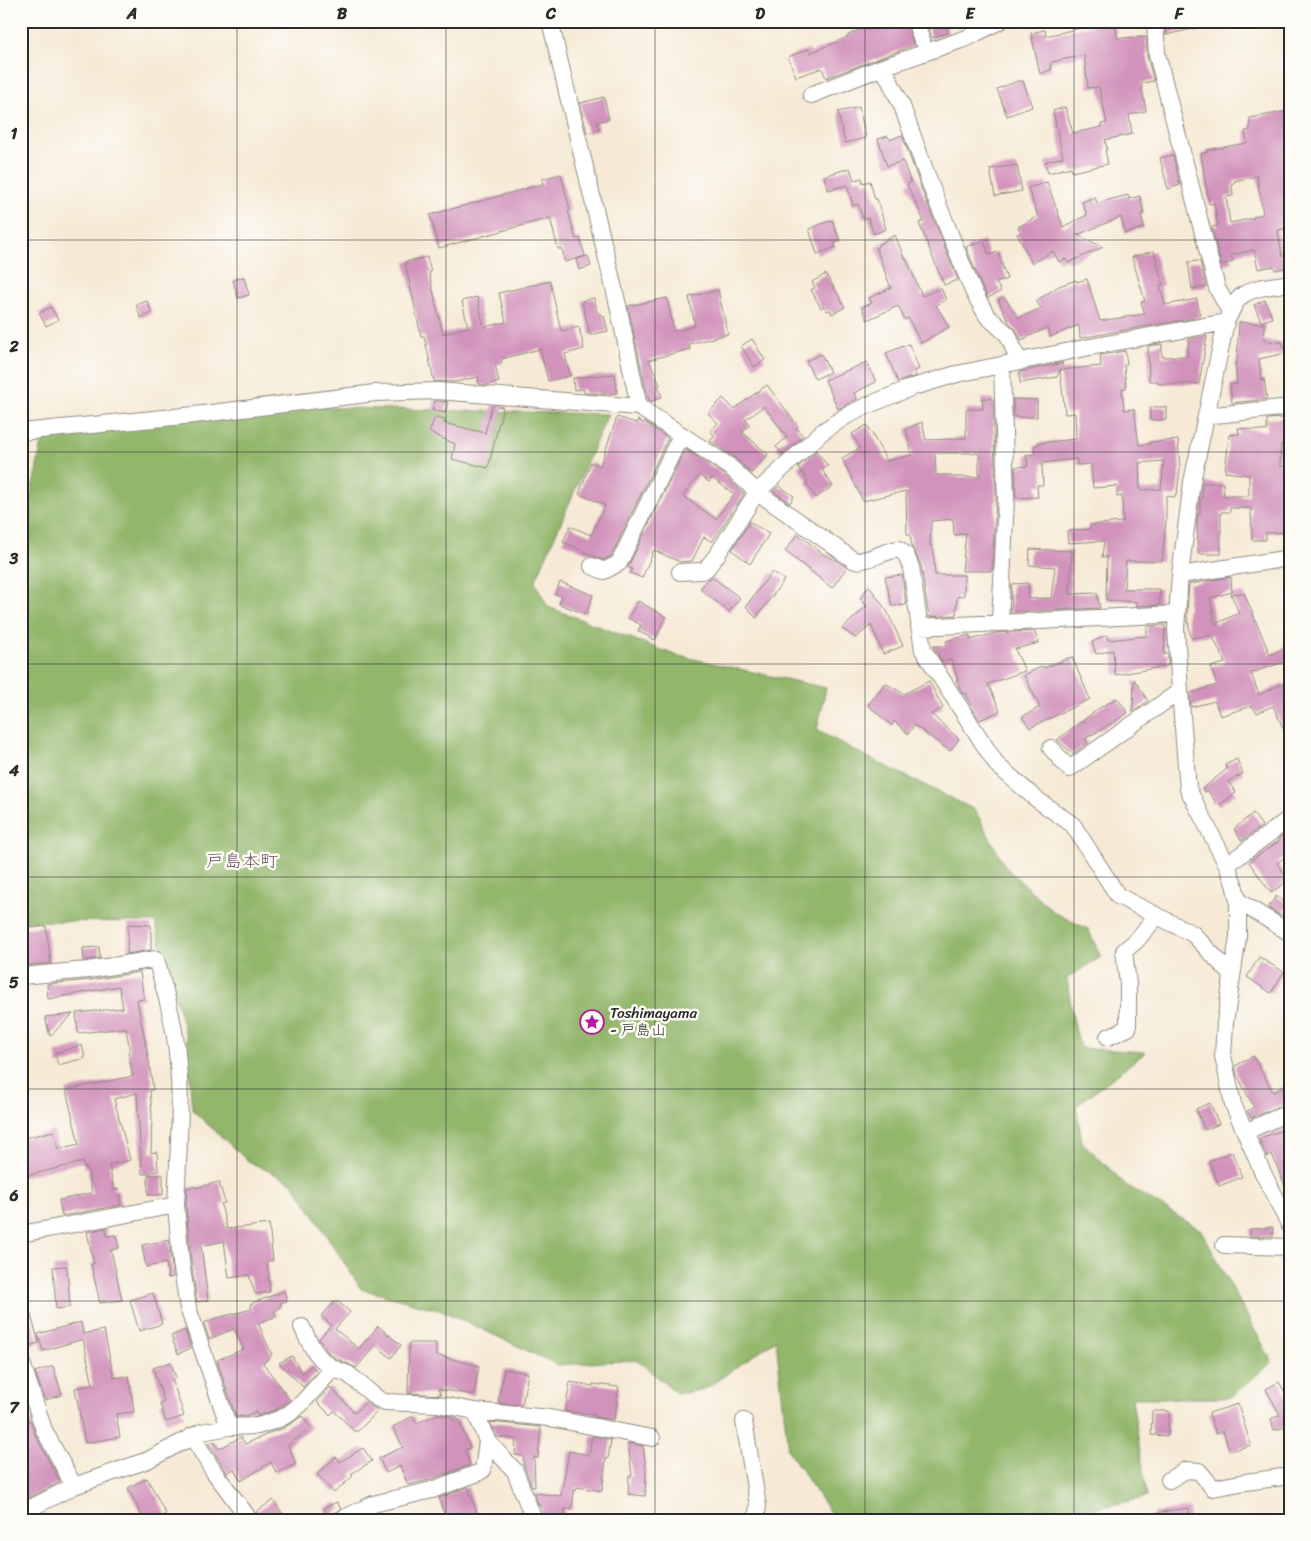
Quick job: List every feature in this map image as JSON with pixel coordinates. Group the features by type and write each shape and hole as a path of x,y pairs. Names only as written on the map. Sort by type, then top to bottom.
{"street":[{"path":"550,21 618,305 639,407"},
{"path":"915,21 922,40"},
{"path":"811,95 883,67 967,38 1000,21"},
{"path":"1155,21 1157,54 1217,288 1228,317"},
{"path":"883,67 902,106 932,189 973,291 987,316 1008,335 1019,362"},
{"path":"1290,283 1259,288 1242,295 1228,317 1192,482 1180,574 1176,629 1188,789 1227,865 1238,901 1238,936 1231,974 1223,1056 1233,1104 1262,1171 1282,1193 1290,1226"},
{"path":"680,572 706,569 757,492 822,432 846,416 866,406 913,387 957,374 1228,317"},
{"path":"1000,622 1006,499 1002,365"},
{"path":"21,432 194,415 375,393 438,391 639,407 729,466 757,492 855,561 864,561 891,550 899,549 906,555 911,567 923,650 997,765 1035,798 1073,825 1118,896 1193,934 1231,974"},
{"path":"1206,416 1290,407"},
{"path":"592,566 604,571 619,563 682,435"},
{"path":"1180,574 1290,558"},
{"path":"919,627 1177,614"},
{"path":"1051,748 1069,769 1180,690"},
{"path":"1227,865 1290,818"},
{"path":"1238,901 1290,933"},
{"path":"1108,1037 1128,1028 1128,984 1124,951 1136,941 1157,916"},
{"path":"21,976 88,970 156,959 168,1002 178,1062 180,1109 176,1205 181,1262 188,1308 229,1427"},
{"path":"1246,1132 1290,1112"},
{"path":"21,1234 176,1205"},
{"path":"1224,1245 1290,1247"},
{"path":"302,1327 316,1354 328,1366 348,1374 378,1399 385,1402 437,1404 475,1411 550,1418 652,1438"},
{"path":"21,1360 44,1430 74,1486"},
{"path":"21,1512 74,1486 148,1460 201,1432 229,1427 258,1426 279,1419 301,1404 330,1372 340,1371"},
{"path":"475,1411 487,1441 515,1471 534,1520"},
{"path":"744,1421 758,1506 756,1520"},
{"path":"192,1436 214,1472 250,1520"},
{"path":"340,1520 373,1504 432,1490 478,1473 485,1466 487,1441"},
{"path":"1169,1480 1186,1470 1198,1471 1214,1488 1290,1476"}],"green space":[{"path":"259,406 608,414 535,582 548,607 675,655 826,688 817,730 865,756 975,810 1006,868 1055,913 1088,929 1101,957 1067,978 1080,1048 1146,1052 1076,1106 1082,1142 1126,1185 1201,1230 1272,1362 1230,1398 1132,1398 1147,1497 1068,1515 1057,1520 835,1520 788,1450 776,1340 705,1389 678,1394 637,1360 558,1365 443,1311 361,1289 293,1183 248,1161 192,1110 187,1040 155,922 21,921 21,514 27,513 45,429"}],"building":[{"path":"862,21 905,21 914,45 826,78 822,68 796,77 788,57 809,49 810,53 848,37 848,35 864,28"},
{"path":"926,21 945,21 948,33 932,38"},
{"path":"1092,21 1115,21 1117,38 1146,37 1147,56 1154,81 1141,83 1146,111 1129,115 1132,134 1105,140 1108,164 1072,172 1071,167 1048,173 1045,162 1063,157 1053,111 1065,107 1073,133 1102,127 1101,124 1107,123 1099,87 1088,88 1084,55 1052,62 1050,64 1052,69 1040,74 1031,33 1045,30 1046,36 1093,25"},
{"path":"1165,21 1205,21 1205,26 1166,35"},
{"path":"1023,81 1032,107 1007,116 997,89"},
{"path":"604,97 609,119 597,122 599,130 587,133 580,103"},
{"path":"859,107 866,138 845,143 838,112"},
{"path":"1290,111 1290,228 1278,230 1282,256 1290,255 1290,267 1275,270 1274,266 1258,269 1254,250 1231,255 1233,262 1221,265 1212,227 1218,226 1214,203 1209,204 1201,154 1208,152 1207,150 1247,143 1245,131 1250,130 1250,118","holes":["1257,176 1263,214 1230,223 1226,197 1233,196 1232,185 1235,184 1234,181"]},
{"path":"902,135 958,280 944,285 919,223 924,221 907,184 911,183 903,161 887,166 878,139 888,136 890,140"},
{"path":"1173,155 1180,185 1168,189 1160,158"},
{"path":"1017,165 1022,191 995,196 990,169"},
{"path":"850,168 854,180 862,178 863,183 870,181 886,229 874,234 868,218 863,219 858,204 853,206 847,185 828,190 824,176"},
{"path":"561,174 576,239 580,238 585,256 565,262 562,249 558,249 550,218 439,248 430,215 543,184 542,179"},
{"path":"1047,182 1063,227 1087,215 1082,202 1095,197 1097,203 1128,195 1129,199 1140,196 1144,214 1141,215 1144,228 1125,233 1121,217 1077,235 1103,247 1068,263 1066,259 1059,262 1053,251 1032,263 1017,234 1021,232 1018,227 1038,216 1028,188"},
{"path":"832,220 840,241 834,243 836,247 817,254 809,229"},
{"path":"895,235 922,296 941,288 946,300 936,305 949,327 921,343 908,318 905,320 898,306 867,320 862,307 872,303 869,298 891,288 876,248"},
{"path":"984,241 989,255 998,252 1007,279 996,283 1001,291 988,298 966,247"},
{"path":"1154,251 1163,285 1160,286 1165,305 1197,299 1200,317 1080,338 1079,325 1050,337 1047,328 1021,340 998,300 1004,297 1019,318 1041,308 1036,301 1059,286 1076,280 1077,282 1087,279 1100,321 1145,314 1141,302 1145,301 1132,257"},
{"path":"588,256 591,266 579,270 576,259"},
{"path":"427,257 443,334 468,327 462,301 477,297 484,327 506,322 499,293 550,281 561,331 579,327 584,349 565,354 570,376 548,381 540,349 501,359 502,363 495,365 499,382 487,385 479,384 478,377 455,382 434,381 424,336 421,336 405,262"},
{"path":"1200,261 1206,287 1192,289 1188,262"},
{"path":"826,274 845,307 832,314 824,306 821,308 811,290 815,288 812,282"},
{"path":"244,277 249,295 238,298 233,280"},
{"path":"718,290 728,334 689,344 690,349 649,360 660,385 658,386 662,397 650,402 628,306 667,298 674,331 695,326 689,297"},
{"path":"594,298 597,312 604,316 608,331 590,335 582,301"},
{"path":"1265,300 1272,318 1261,322 1254,305"},
{"path":"147,301 152,313 141,318 136,305"},
{"path":"51,307 58,320 46,326 39,313"},
{"path":"1239,322 1265,324 1264,341 1282,342 1286,353 1259,359 1267,399 1232,403 1230,385 1237,384 1235,363 1237,363"},
{"path":"1207,336 1199,384 1158,384 1158,381 1149,381 1148,346 1162,344 1162,357 1187,356 1189,339"},
{"path":"752,339 765,360 754,367 741,346"},
{"path":"909,344 919,369 914,371 916,376 898,382 886,353"},
{"path":"1125,351 1127,364 1124,365 1126,388 1122,389 1124,410 1134,409 1139,445 1150,444 1150,442 1178,440 1180,468 1177,494 1175,494 1175,497 1166,496 1166,521 1162,561 1126,561 1124,589 1160,589 1159,605 1137,606 1137,602 1106,600 1107,557 1102,557 1104,541 1068,543 1067,531 1090,529 1089,525 1123,522 1122,496 1117,497 1117,486 1093,488 1091,464 1077,465 1077,459 1042,463 1043,485 1037,485 1038,497 1016,498 1015,467 1028,466 1026,455 1035,454 1034,446 1038,445 1038,443 1076,439 1075,413 1065,414 1060,370 1101,366 1100,355","holes":["1164,461 1161,489 1140,490 1139,463"]},
{"path":"821,354 830,372 815,379 806,361"},
{"path":"867,362 876,382 854,393 857,399 838,409 825,380"},
{"path":"1063,363 1057,377 1020,383 1019,372"},
{"path":"615,374 617,393 584,393 584,389 574,390 573,378"},
{"path":"767,385 798,426 796,428 803,436 783,454 776,447 787,437 764,406 745,420 750,425 742,432 768,454 752,473 735,458 710,441 715,436 710,431 718,423 708,413 723,398 734,409"},
{"path":"982,398 993,399 996,499 992,571 962,571 966,533 954,535 953,519 931,521 930,546 933,546 935,575 964,575 964,595 957,597 956,615 929,617 921,565 912,547 910,534 907,534 906,491 863,501 842,458 860,448 852,434 867,425 887,461 912,455 906,429 922,422 926,440 966,438 966,409 983,409","holes":["935,453 979,453 979,477 936,475"]},
{"path":"1013,399 1037,400 1037,417 1014,417"},
{"path":"435,401 448,402 445,413 432,410"},
{"path":"492,405 503,407 488,468 452,459 455,444 429,432 435,417 445,419 444,423 485,433"},
{"path":"1166,407 1166,420 1150,420 1150,408"},
{"path":"617,417 636,423 638,420 644,422 668,438 611,556 603,560 563,542 570,526 591,535 605,505 579,494 591,462 600,466"},
{"path":"1284,418 1284,444 1281,444 1280,466 1287,467 1286,477 1290,477 1290,532 1266,533 1266,540 1252,540 1251,508 1230,508 1230,512 1221,512 1221,554 1198,554 1197,520 1198,514 1200,514 1202,483 1223,483 1224,496 1249,496 1249,475 1225,472 1229,435 1239,434 1238,428 1267,431 1267,419"},
{"path":"685,449 723,474 744,494 712,542 704,537 692,561 680,562 654,550 642,578 630,573 632,569 628,567","holes":["699,475 709,482 712,478 734,494 716,519 683,496"]},
{"path":"816,451 828,466 822,470 833,486 816,498 806,483 808,481 798,467"},
{"path":"779,486 794,496 790,503 773,491"},
{"path":"750,522 769,534 750,564 732,550"},
{"path":"798,534 823,554 847,567 832,588 785,551"},
{"path":"1030,549 1072,551 1070,594 1097,593 1100,608 1010,612 1012,584 1028,583 1029,599 1051,598 1055,567 1029,565"},
{"path":"772,572 784,580 756,618 746,606"},
{"path":"902,575 906,605 892,606 885,577"},
{"path":"712,577 740,598 729,612 700,589"},
{"path":"1231,577 1232,592 1210,598 1215,624 1239,613 1231,594 1244,593 1270,655 1290,645 1290,660 1251,673 1259,695 1283,683 1290,696 1290,743 1273,706 1257,713 1252,706 1220,716 1215,701 1191,707 1190,693 1217,685 1211,667 1225,663 1212,635 1191,638 1187,616 1189,584"},
{"path":"560,582 593,595 586,614 559,604 562,596 555,594"},
{"path":"869,586 887,611 903,646 883,654 871,625 856,638 842,629 867,606 860,599"},
{"path":"638,601 666,617 655,640 638,631 641,625 628,618"},
{"path":"1165,625 1164,654 1168,654 1168,666 1115,675 1113,650 1096,654 1092,642 1107,635 1108,640 1147,636 1147,626"},
{"path":"1034,631 1039,643 1015,649 1025,671 988,684 1000,711 980,720 966,693 963,694 956,680 958,680 951,659 942,662 933,646 947,646 946,641 969,635 971,640 995,633"},
{"path":"1072,657 1090,699 1030,728 1022,717 1040,707 1024,675 1043,666 1044,668"},
{"path":"1134,679 1148,701 1133,712"},
{"path":"929,681 943,708 931,714 959,739 950,751 914,725 908,734 894,721 892,726 868,705 885,683 904,694"},
{"path":"1117,698 1128,713 1085,739 1088,743 1073,754 1057,740 1101,707"},
{"path":"1237,759 1243,774 1228,781 1236,793 1218,806 1208,791 1204,792 1202,789 1227,769 1225,765"},
{"path":"1253,813 1262,826 1242,841 1234,829"},
{"path":"1290,831 1290,853 1277,863 1289,880 1271,893 1249,862"},
{"path":"1276,896 1289,905 1281,916 1268,908"},
{"path":"128,924 151,925 151,950 127,954"},
{"path":"46,926 51,963 23,966 21,929"},
{"path":"99,947 100,958 84,960 83,948"},
{"path":"1259,957 1284,972 1271,993 1247,977"},
{"path":"140,972 144,999 137,1000 153,1090 150,1090 152,1116 151,1153 157,1152 158,1171 142,1174 137,1093 114,1099 130,1160 109,1165 114,1190 118,1189 121,1205 62,1216 59,1200 92,1193 87,1167 84,1168 83,1162 21,1177 21,1139 54,1131 58,1149 79,1144 66,1090 133,1076 126,1028 78,1033 76,1013 123,1008 119,986 48,999 47,984 90,980"},
{"path":"73,1014 50,1036 45,1017"},
{"path":"82,1045 85,1058 58,1065 55,1053"},
{"path":"1253,1056 1273,1092 1290,1084 1290,1102 1251,1118 1247,1111 1254,1107 1237,1075 1235,1066"},
{"path":"1210,1103 1219,1124 1205,1130 1196,1109"},
{"path":"1290,1128 1289,1196 1272,1154 1267,1157 1259,1138"},
{"path":"1232,1152 1242,1177 1219,1186 1209,1161"},
{"path":"148,1175 163,1175 163,1195 148,1195"},
{"path":"219,1182 225,1203 221,1204 227,1229 269,1224 273,1261 267,1261 270,1292 255,1294 249,1275 229,1278 224,1241 201,1246 208,1300 197,1302 186,1205 187,1188"},
{"path":"1273,1227 1273,1236 1250,1236 1250,1229"},
{"path":"106,1228 107,1236 116,1235 119,1248 111,1250 122,1300 100,1303 91,1264 94,1264 87,1232"},
{"path":"169,1240 173,1277 168,1278 166,1263 146,1267 142,1245"},
{"path":"67,1266 70,1307 56,1309 53,1267"},
{"path":"21,1291 24,1291 39,1343 21,1348"},
{"path":"284,1291 287,1301 280,1303 281,1306 274,1312 277,1316 258,1323 272,1355 263,1363 290,1400 275,1410 258,1416 256,1412 236,1417 217,1360 244,1349 234,1329 209,1339 204,1323 252,1309 250,1304"},
{"path":"153,1293 162,1324 139,1331 130,1300"},
{"path":"336,1300 350,1312 335,1329 359,1349 378,1326 401,1345 391,1358 376,1345 356,1368 328,1352 319,1339 331,1325 321,1316"},
{"path":"81,1322 83,1334 104,1330 114,1378 129,1376 134,1412 116,1414 120,1437 85,1443 75,1388 93,1385 83,1339 43,1351 38,1334"},
{"path":"185,1330 191,1348 178,1354 171,1336"},
{"path":"409,1343 436,1343 436,1355 479,1366 474,1395 438,1389 441,1395 408,1393"},
{"path":"292,1356 302,1373 312,1365 317,1372 303,1387 279,1363"},
{"path":"171,1362 176,1378 172,1379 184,1416 166,1422 160,1404 164,1402 153,1368"},
{"path":"53,1366 62,1395 45,1400 35,1372"},
{"path":"504,1369 528,1373 522,1405 498,1403"},
{"path":"570,1382 593,1386 593,1384 619,1387 614,1420 565,1411"},
{"path":"1279,1382 1290,1401 1290,1433 1287,1427 1274,1430 1271,1419 1280,1415 1266,1389"},
{"path":"330,1387 355,1413 366,1402 378,1411 358,1431 354,1431 334,1411 330,1415 317,1402"},
{"path":"1238,1404 1251,1445 1230,1451 1223,1431 1216,1434 1209,1413"},
{"path":"1152,1411 1169,1411 1168,1436 1151,1435"},
{"path":"437,1414 451,1417 453,1421 458,1419 470,1448 465,1450 470,1465 429,1480 408,1485 400,1466 386,1473 379,1458 403,1447 393,1427 413,1416 417,1423"},
{"path":"302,1416 311,1428 288,1445 296,1464 276,1473 271,1462 241,1481 234,1469 227,1473 209,1444 214,1441 219,1449 241,1437 245,1444 284,1428"},
{"path":"30,1420 35,1435 60,1482 21,1502 21,1423"},
{"path":"490,1422 541,1427 538,1458 534,1457 535,1487 532,1487 524,1466 523,1456 515,1455 516,1439 497,1437"},
{"path":"592,1436 611,1440 608,1459 606,1459 602,1491 577,1487 576,1491 574,1490 572,1510 565,1509 564,1520 544,1520 542,1506 539,1506 534,1493 561,1496 569,1451 589,1455"},
{"path":"628,1443 643,1446 646,1469 645,1496 628,1494 629,1476 632,1476"},
{"path":"363,1448 372,1461 351,1474 353,1476 334,1493 317,1474 336,1457 340,1462"},
{"path":"147,1478 166,1514 155,1520 144,1520 128,1488"},
{"path":"468,1487 478,1516 468,1520 446,1520 439,1498"},
{"path":"273,1500 287,1520 260,1520 256,1512"},
{"path":"337,1502 341,1509 332,1514 330,1520 324,1508"},
{"path":"1189,1508 1190,1520 1155,1520 1154,1513"}],"place":[{"name":"Toshimayama - 戸島山","path":"592,1022"}],"district":[{"name":"戸島本町","path":"242,861"}]}
